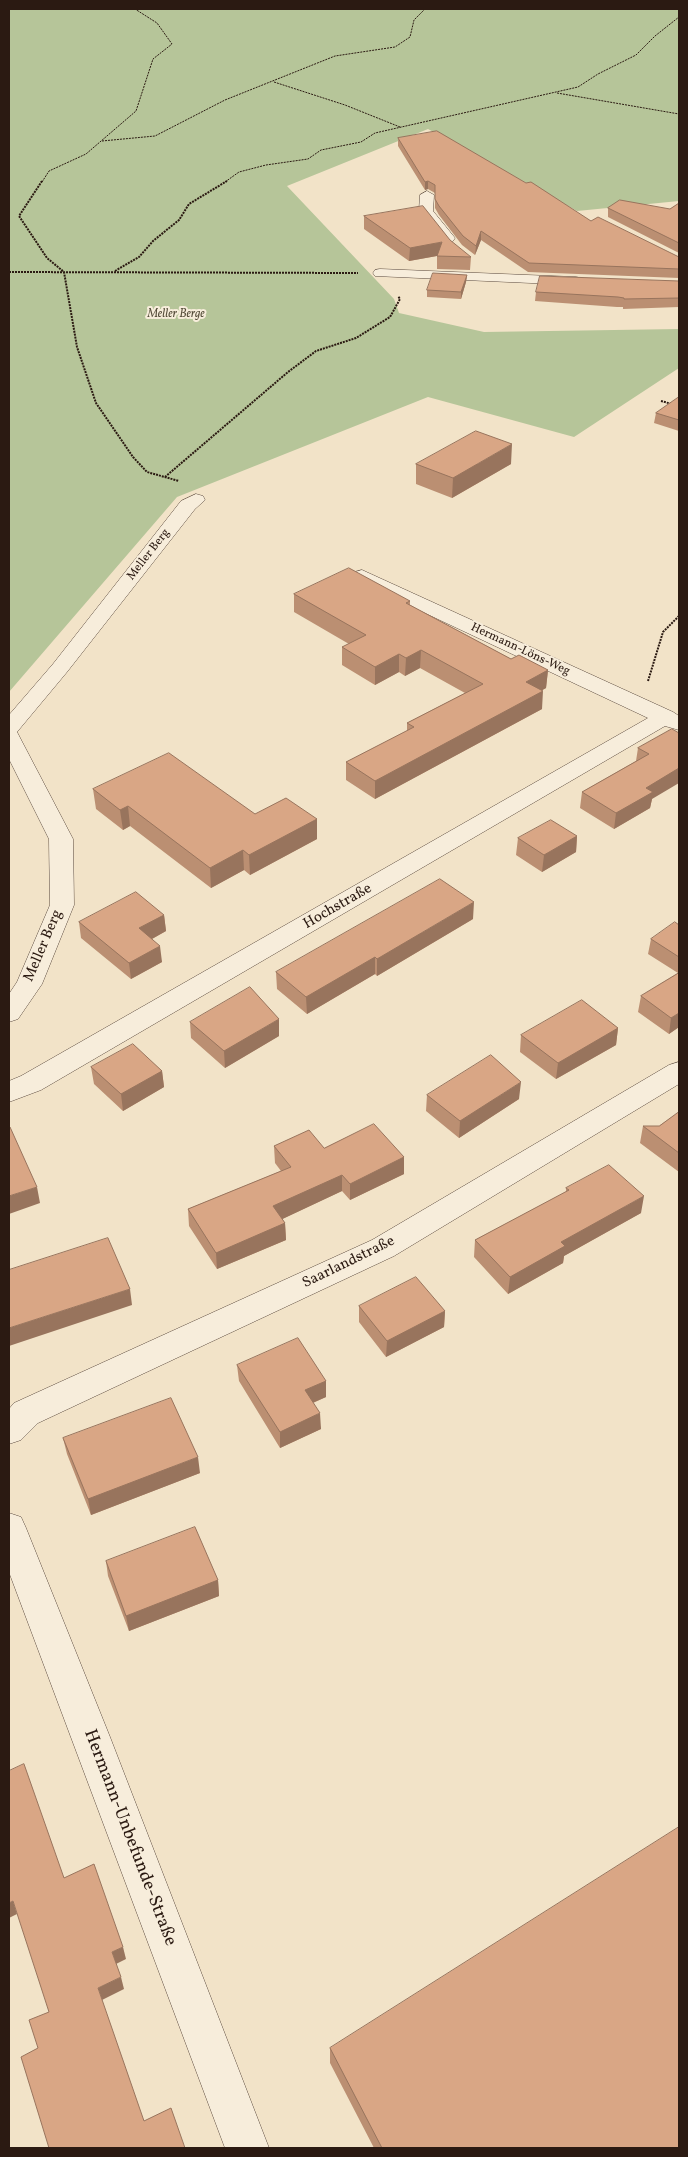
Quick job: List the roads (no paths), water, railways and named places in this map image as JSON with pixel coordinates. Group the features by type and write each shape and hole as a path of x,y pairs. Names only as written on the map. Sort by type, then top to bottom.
{"street":[{"path":"427,195 426,212 456,249"},
{"path":"469,260 488,276"},
{"path":"380,273 488,276 587,282"},
{"name":"Meller Berg","path":"9,728 60,668 188,505 196,500"},
{"name":"Hermann-Löns-Weg","path":"362,576 672,721"},
{"name":"Hochstraße","path":"9,1092 31,1083 608,752 672,721"},
{"name":"Meller Berg","path":"9,737 61,838 62,905 29,984 9,1012"},
{"name":"Saarlandstraße","path":"9,1430 26,1413 383,1248 679,1072"},
{"name":"Hermann-Unbefunde-Straße","path":"9,1528 91,1737 247,2148"}],"park label":[{"name":"Meller Berge","path":"176,315"}]}
